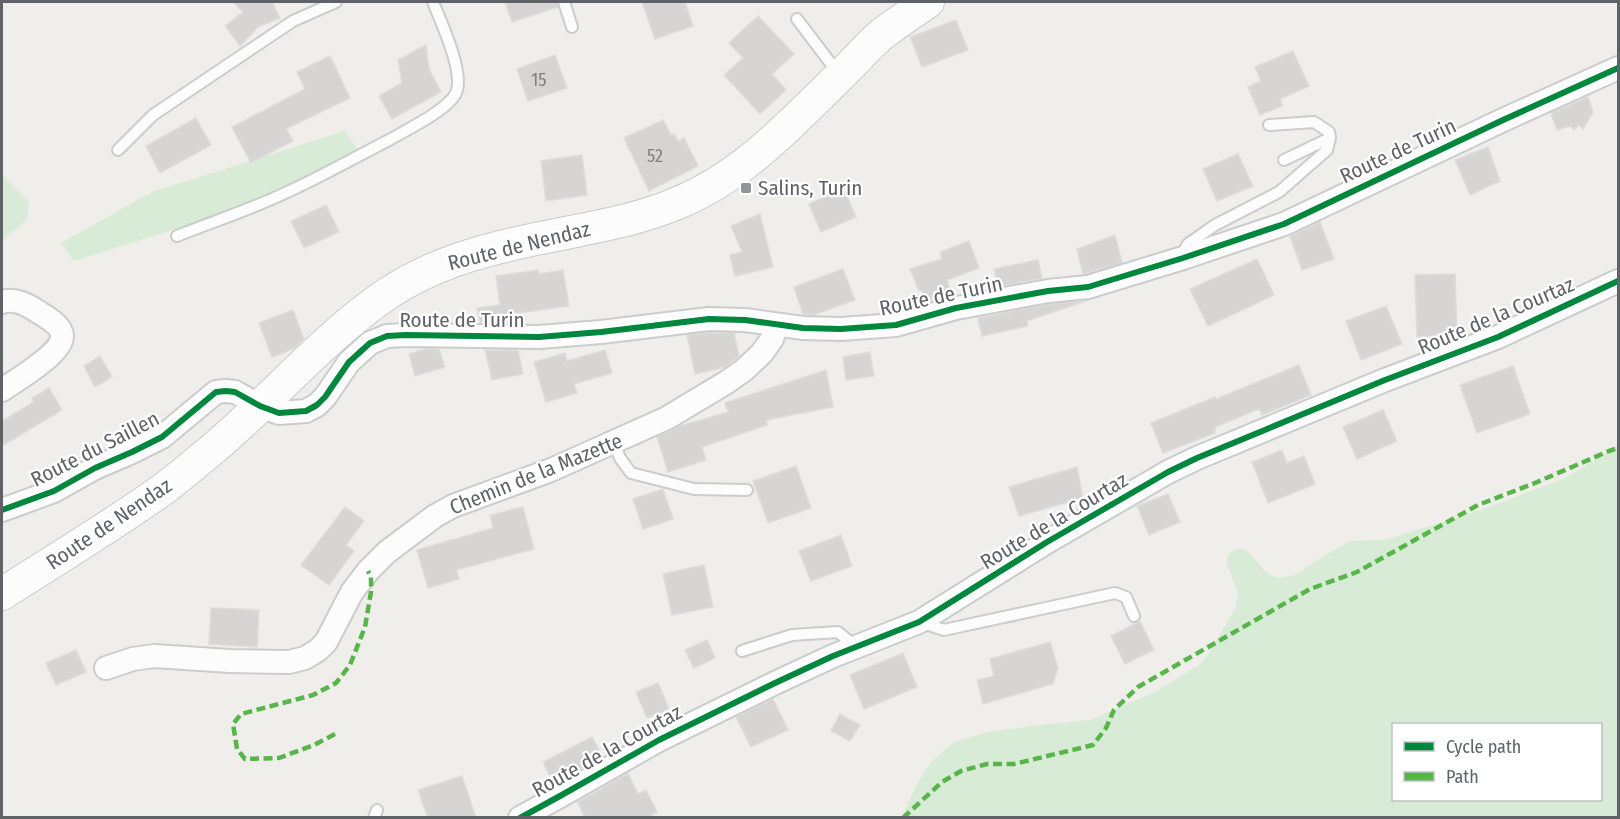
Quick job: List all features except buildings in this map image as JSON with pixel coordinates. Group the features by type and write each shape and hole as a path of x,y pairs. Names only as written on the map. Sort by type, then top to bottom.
{"main road":[{"name":"Route de Nendaz","path":"2,594 165,489 216,446 360,314 386,294 439,266 469,255 634,218 681,202 735,172 765,149 882,35 928,2"}],"street":[{"name":"Route de Turin","path":"260,406 284,414 306,411 317,405 349,362 370,344 387,336 539,338 709,319 842,329 896,325 956,308 1048,291 1089,287 1284,224 1618,68"},
{"name":"Route de la Courtaz","path":"520,818 659,740 775,683 832,656 919,622 1047,542 1168,472 1385,380 1498,337 1618,281"},
{"path":"2,302 18,301 28,305 50,319 62,335 61,345 50,356 2,390"},
{"name":"Chemin de la Mazette","path":"106,668 133,659 154,656 289,662 305,658 326,642 352,592 368,571 387,552 435,516 453,506 551,470 667,418 744,370 762,353 772,339 777,325"},
{"name":"Route du Saillen","path":"2,510 54,491 95,468 162,436 216,392 235,392 260,406"}],"lane":[{"path":"118,150 153,115 293,21 336,2"},
{"path":"177,236 280,196 307,183 412,127 449,102 456,92 458,74 452,50 433,2"},
{"path":"564,2 572,27"},
{"path":"797,19 840,76"},
{"path":"1183,258 1188,244 1215,225 1279,192 1327,150 1329,132 1314,122 1269,125"},
{"path":"1284,160 1330,138"},
{"path":"614,443 620,458 631,473 694,489 747,490"},
{"path":"919,622 944,630 1115,593 1126,597 1134,616"},
{"path":"742,651 792,635 838,632 856,647"}],"green space":[{"path":"345,131 357,149 316,178 201,221 74,261 61,243 152,192"},
{"path":"2,175 29,202 27,219 2,241"},
{"path":"1618,446 1618,817 902,817 917,784 931,762 954,742 988,732 1090,720 1157,691 1200,664 1234,611 1238,594 1227,564 1228,555 1237,548 1246,550 1268,574 1279,578 1295,575 1351,541 1385,540 1489,507 1565,478"}],"marked path":[{"path":"903,818 942,782 961,771 987,764 1014,764 1093,745 1106,728 1114,710 1138,687 1310,589 1357,572 1478,505 1618,448"},
{"path":"335,734 314,745 279,758 245,759 237,749 233,724 241,714 313,695 336,683 350,665 365,627 371,592 371,577 368,571"}],"cycle path":[{"path":"2,510 54,491 95,468 162,437 216,392 235,392 260,406 279,413 306,411 325,397 349,362 370,343 387,336 539,337 709,319 745,320 803,328 841,329 896,325 956,308 1048,291 1088,287 1284,224 1618,68"},
{"path":"520,818 659,740 775,683 833,656 919,622 1047,542 1168,472 1385,380 1498,337 1618,281"}],"place":[{"name":"Salins, Turin","path":"746,188"}]}
